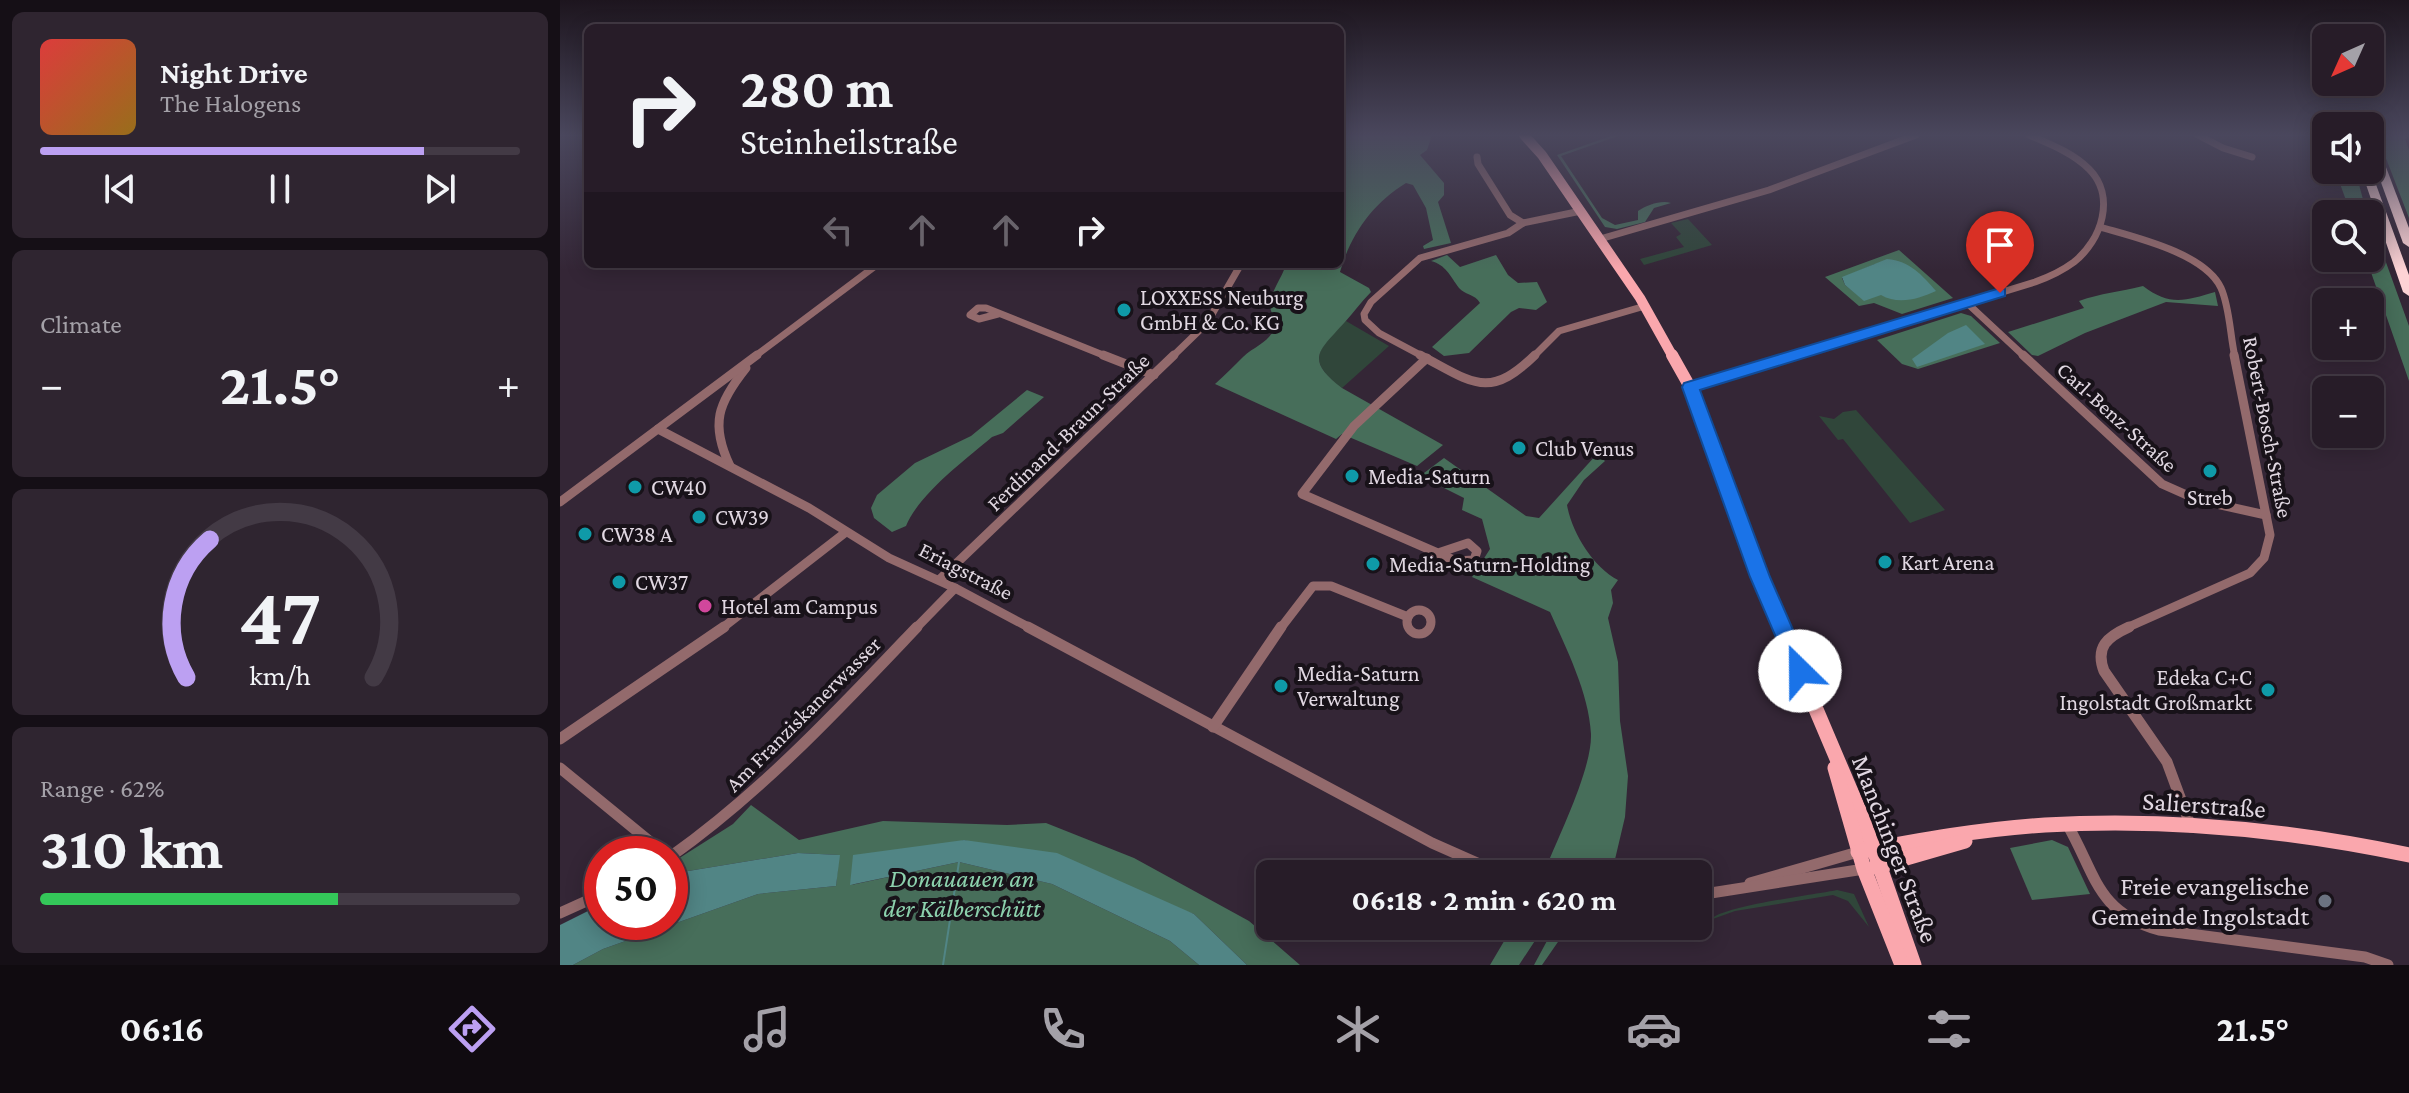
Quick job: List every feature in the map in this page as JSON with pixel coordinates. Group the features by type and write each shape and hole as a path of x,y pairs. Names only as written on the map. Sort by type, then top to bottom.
{"highway":[{"path":"2386,180 2409,243"},
{"path":"2371,184 2409,292"}],"main road":[{"name":"Manchinger Straße","path":"1559,180 1645,306 1690,387 1760,577 1831,749 1902,965"},
{"name":"Salierstraße","path":"1866,851 2067,824 2191,827 2282,834 2371,846 2409,855"},
{"name":"Salierstraße","path":"1872,868 1995,832"},
{"name":"Manchinger Straße","path":"1872,868 1914,965"}],"street":[{"path":"1488,180 1510,215 1523,223"},
{"path":"1600,239 1796,180"},
{"path":"1690,387 2065,270 2086,252 2100,227 2107,197 2098,180"},
{"path":"1581,211 1523,223 1508,233 1420,258 1366,307 1364,314 1368,325 1476,382 1496,384 1514,375 1559,331 1645,306"},
{"name":"Robert-Bosch-Straße","path":"2100,227 2185,257 2207,272 2221,288 2266,515 2269,547 2250,573 2113,634 2100,647 2099,658 2104,671 2167,762 2191,827"},
{"path":"560,502 873,268"},
{"name":"Ferdinand-Braun-Straße","path":"939,580 1215,313 1239,268"},
{"name":"Carl-Benz-Straße","path":"1967,303 2162,484 2185,496 2266,515"},
{"path":"998,314 1154,375"},
{"path":"731,467 718,440 718,416 730,388 758,353"},
{"path":"1427,358 1354,426 1302,494 1438,553"},
{"name":"Eriagstraße","path":"658,429 809,508 889,558 955,588 1432,843 1470,860"},
{"path":"560,739 753,607 846,532"},
{"path":"1213,727 1291,611 1313,586 1331,586 1408,617"},
{"name":"Am Franziskanerwasser","path":"688,844 749,798 955,588"},
{"path":"560,768 643,836"},
{"path":"2067,824 2103,899 2128,921 2159,930 2365,957 2388,965"},
{"path":"1736,888 1801,866 1866,851"},
{"path":"1712,892 1872,868"},
{"path":"560,913 584,902"}],"shaded area":[{"path":"1688,219 1712,245 1644,265 1640,259 1684,247 1676,237 1681,234 1671,223"},
{"path":"1887,259 1909,266 1936,291 1908,300 1894,300 1881,295 1864,301 1845,285 1842,277"},
{"path":"1346,321 1389,346 1342,388 1323,370 1320,354 1328,339"},
{"path":"1966,325 1985,344 1917,367 1912,359 1948,333"},
{"path":"1856,410 1945,510 1910,523 1843,439 1838,440 1819,416 1834,419 1843,412"},
{"path":"964,840 1057,853 1194,914 1247,965 1199,965 1170,941 1052,884 959,862 850,885 853,855"},
{"path":"798,853 840,855 836,886 758,894 688,919 688,871"},
{"path":"1837,890 1854,894 1869,927 1848,901 1833,895 1735,911 1712,919 1718,915 1749,906"},
{"path":"584,913 584,940 628,940 573,965 560,965 560,925"}],"green space":[{"path":"1344,180 1441,180 1444,183 1444,195 1438,202 1451,243 1424,249 1423,246 1433,240 1426,208 1413,185 1406,183 1373,210 1350,245 1344,261"},
{"path":"1574,180 1577,180 1602,218 1615,225 1638,220 1638,211 1650,205 1671,203 1654,208 1645,222 1617,229 1605,227"},
{"path":"2394,180 2409,180 2409,218"},
{"path":"2340,184 2359,184 2363,200 2346,200"},
{"path":"1899,250 1953,298 1902,314 1874,303 1859,306 1825,277","holes":["1875,264 1864,300 1845,285 1842,278"]},
{"path":"1447,255 1460,267 1496,255 1508,275 1518,283 1537,282 1547,302 1536,310 1519,308 1511,312 1469,353 1444,356 1432,347 1480,303 1459,288 1444,268 1431,261"},
{"path":"2384,257 2409,326 2409,381 2384,309 2384,288 2376,288 2371,272 2384,272"},
{"path":"1284,268 1341,268 1340,272 1369,288 1371,292 1328,340 1319,362 1342,388 1443,445 1417,466 1342,434 1336,439 1215,384 1272,332 1276,319 1270,306 1271,299"},
{"path":"2143,286 2161,297 2178,300 2215,292 2218,306 2166,302 2085,333 2038,356 2032,355 2008,332 2084,308 2079,301"},
{"path":"1961,313 1971,316 2000,343 1918,369 1902,364 1877,340"},
{"path":"1027,390 1044,397 944,478 921,502 906,526 892,532 874,518 871,508 877,495 915,463 971,436"},
{"path":"1597,454 1605,461 1584,480 1567,505 1585,548 1600,567 1618,580 1611,590 1613,603 1608,618 1618,662 1620,721 1628,776 1625,817 1615,860 1549,860 1568,817 1590,748 1589,718 1581,687 1550,612 1472,577 1490,549 1482,519 1462,510 1464,498 1420,476 1444,458 1526,516 1539,518"},
{"name":"Donauauen an der Kälberschütt","path":"751,805 799,840 883,821 1007,825 1046,823 1134,858 1249,921 1256,927 1256,940 1271,940 1300,965 1247,965 1194,914 964,840 851,885 959,862 1052,884 1170,941 1199,965 573,965 628,940 688,940 688,919 758,894 836,886 839,855 798,853 688,871 688,853 733,824"},
{"path":"2052,840 2068,847 2090,894 2032,900 2010,848"},
{"path":"1505,940 1535,940 1519,965 1490,965"},
{"path":"1547,940 1559,940 1542,965 1534,965"}],"waterway":[{"path":"943,965 959,862"}],"place":[{"name":"LOXXESS Neuburg GmbH & Co. KG","path":"1124,310"},
{"name":"Club Venus","path":"1519,448"},
{"name":"Streb","path":"2210,471"},
{"name":"Media-Saturn","path":"1352,476"},
{"name":"CW40","path":"635,487"},
{"name":"CW39","path":"699,517"},
{"name":"CW38 A","path":"585,534"},
{"name":"Kart Arena","path":"1885,562"},
{"name":"Media-Saturn-Holding","path":"1373,564"},
{"name":"CW37","path":"619,582"},
{"name":"Hotel am Campus","path":"705,606"},
{"name":"Media-Saturn Verwaltung","path":"1281,686"},
{"name":"Edeka C+C Ingolstadt Großmarkt","path":"2268,690"},
{"name":"Freie evangelische Gemeinde Ingolstadt","path":"2325,901"}],"route":[{"path":"1800,671 1760,577 1690,387 2000,293"}]}
